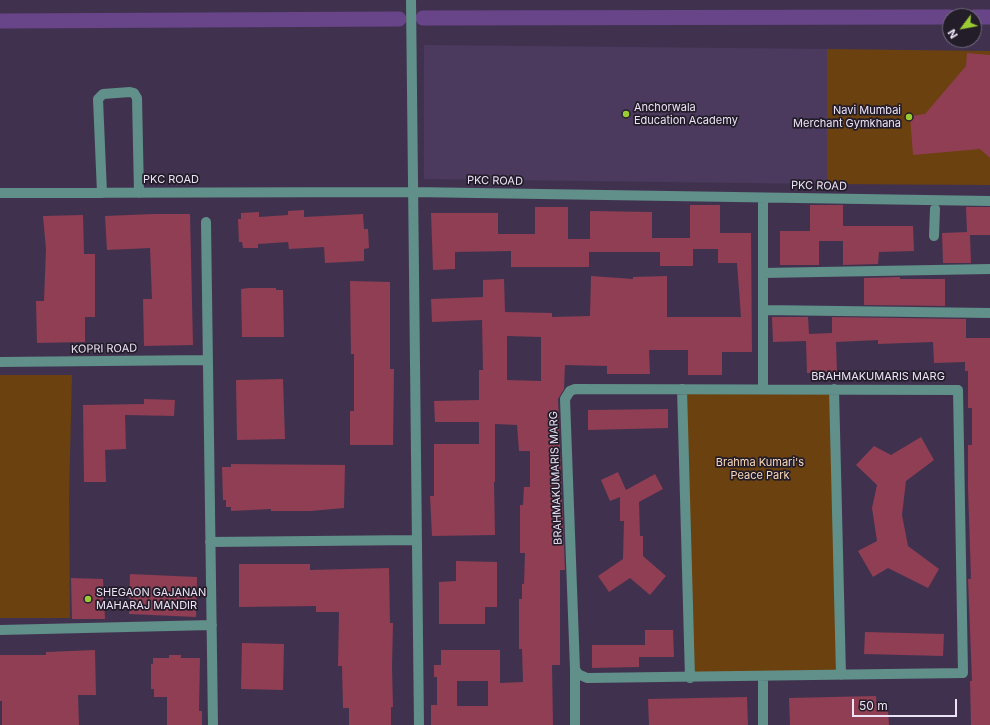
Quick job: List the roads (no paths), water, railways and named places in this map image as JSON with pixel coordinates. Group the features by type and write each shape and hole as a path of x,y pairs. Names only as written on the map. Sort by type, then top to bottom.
{"street":[{"path":"411,0 419,725"},
{"path":"102,193 98,99 104,94 130,92 134,93 137,98 139,193"},
{"name":"PKC ROAD","path":"0,193 413,192 990,201"},
{"path":"763,198 763,389"},
{"path":"934,236 935,209"},
{"path":"206,222 213,725"},
{"path":"763,273 990,269"},
{"path":"763,310 990,313"},
{"name":"KOPRI ROAD","path":"0,362 208,360"},
{"name":"BRAHMAKUMARIS MARG","path":"575,669 578,674 587,678 690,678 963,673 958,390 575,389 570,392 565,399 575,669 575,725"},
{"path":"682,389 690,678"},
{"path":"834,389 841,675"},
{"path":"210,542 417,540"},
{"path":"0,630 212,625"},
{"path":"763,676 763,725"}],"waterway":[{"path":"423,18 942,17"},
{"path":"982,17 990,17"},
{"path":"0,21 399,19"}],"place":[{"name":"Anchorwala Education Academy","path":"626,114"},
{"name":"Navi Mumbai Merchant Gymkhana","path":"909,117"},
{"name":"SHEGAON GAJANAN MAHARAJ MANDIR","path":"88,599"}],"park label":[{"name":"Brahma Kumari's Peace Park","path":"760,469"}]}
